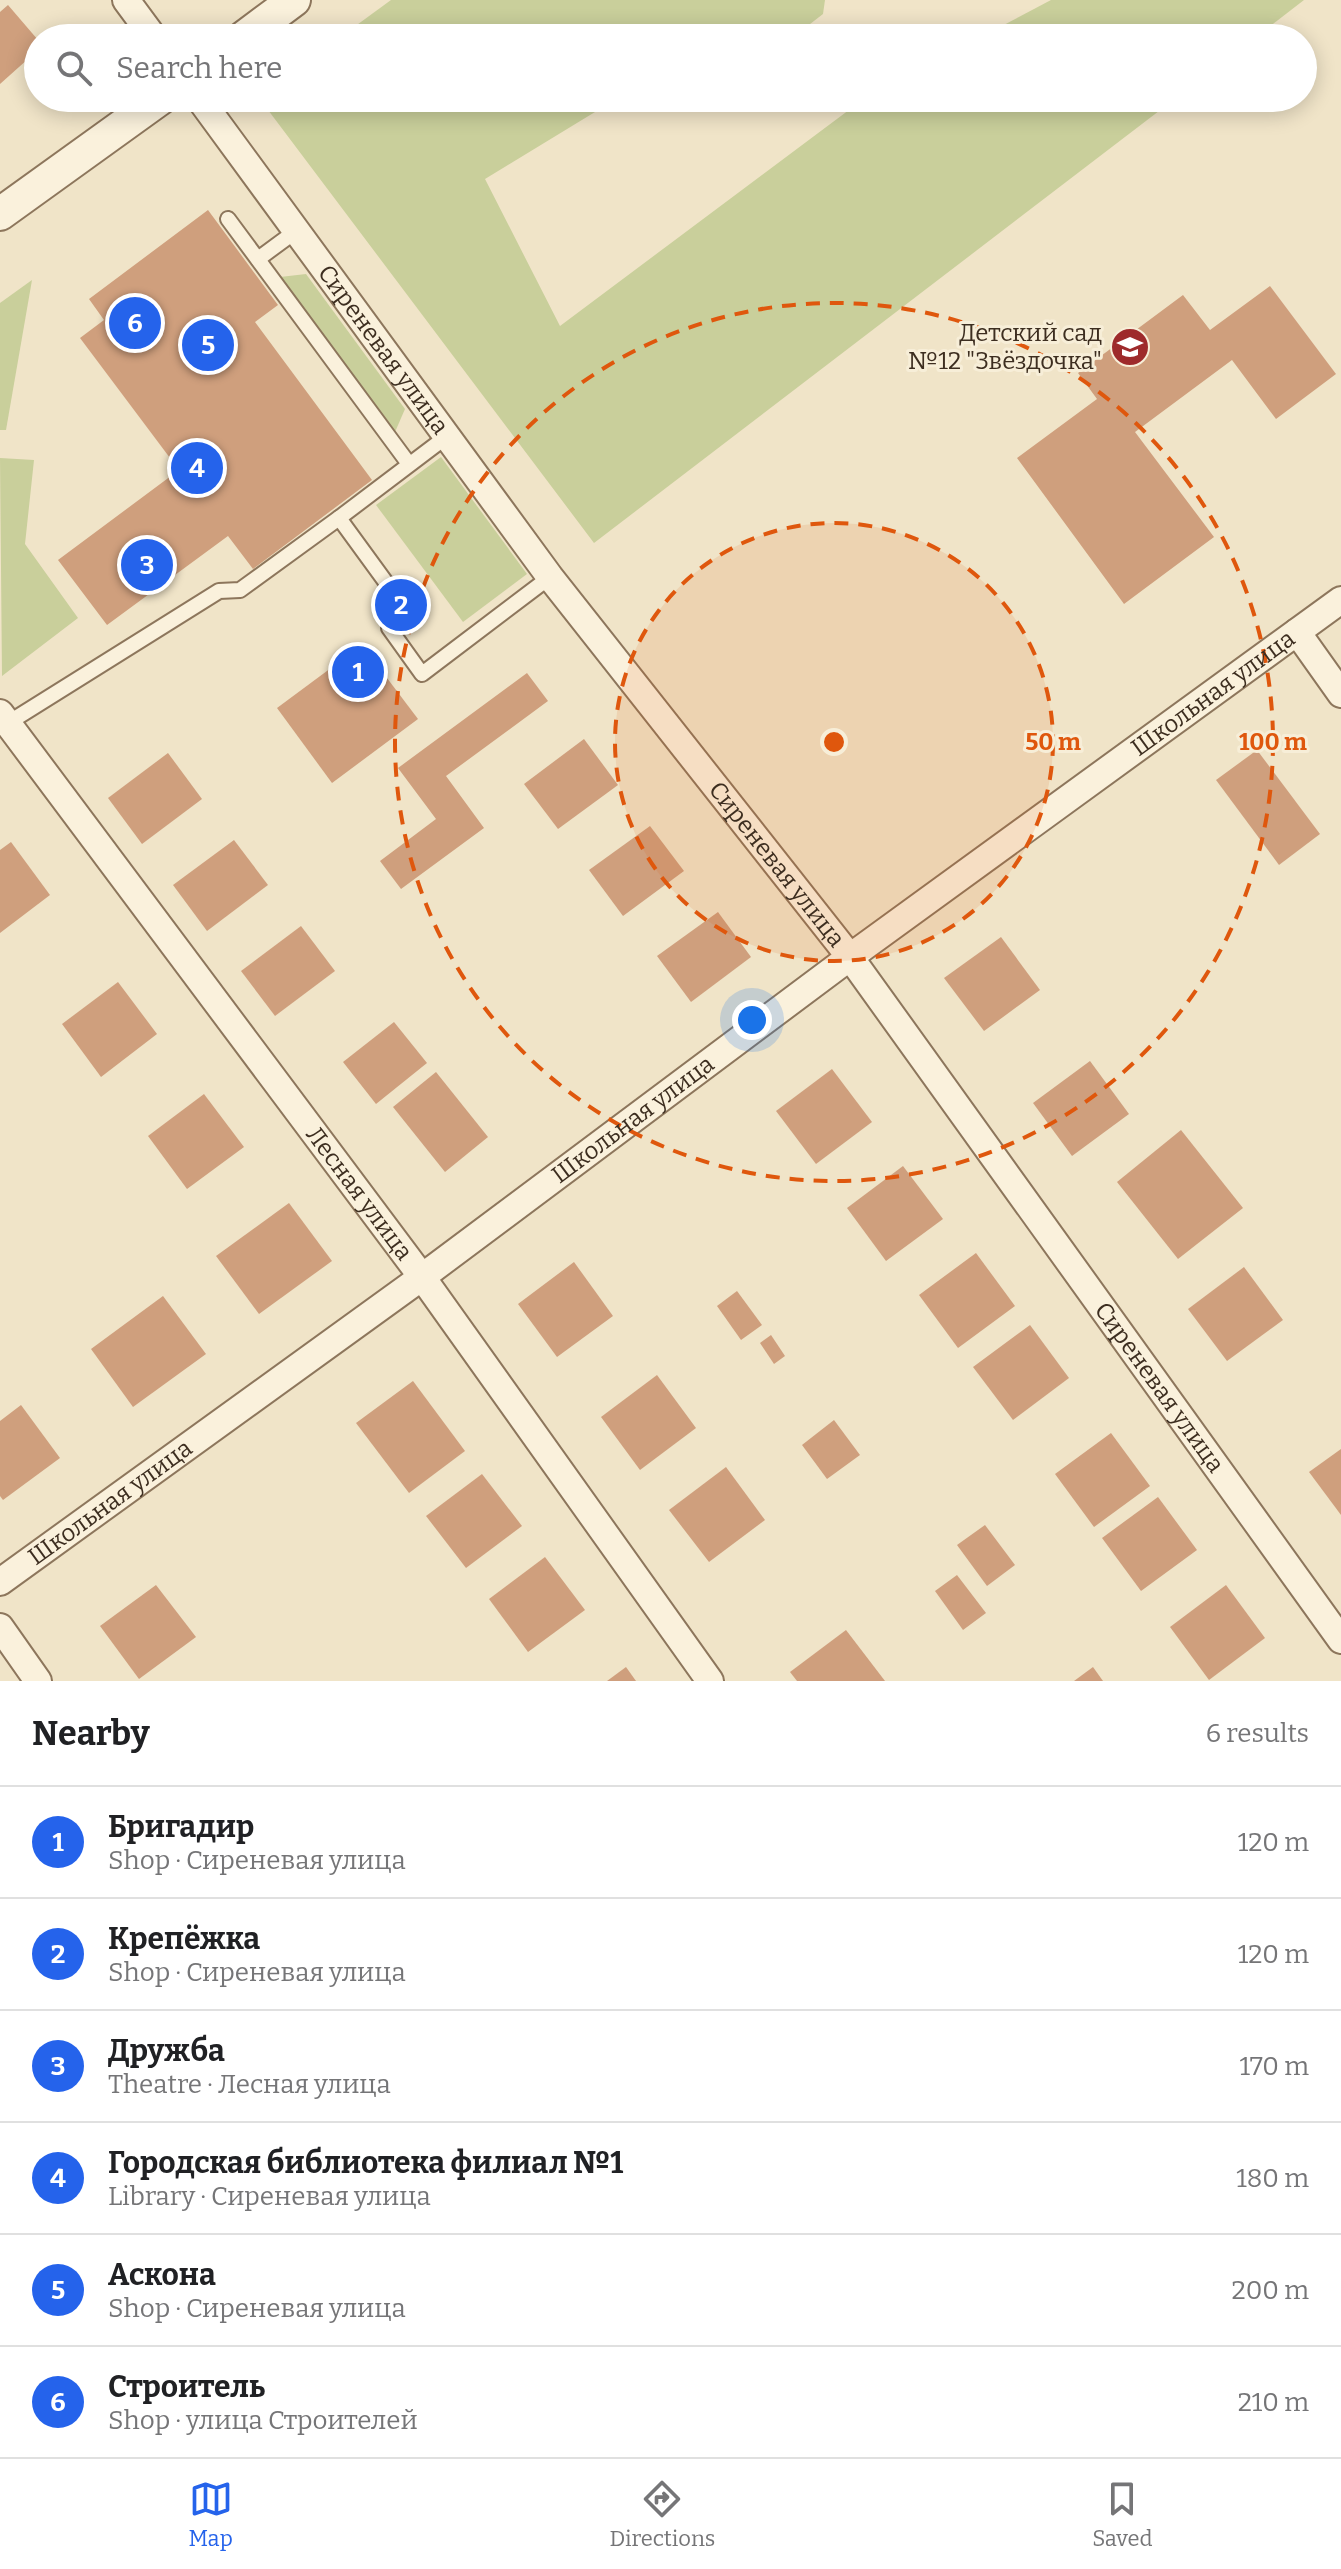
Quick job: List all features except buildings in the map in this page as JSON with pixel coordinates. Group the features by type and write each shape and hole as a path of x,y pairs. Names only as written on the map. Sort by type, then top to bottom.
{"street":[{"path":"126,0 144,24"},
{"path":"262,24 294,0"},
{"path":"0,214 142,112"},
{"name":"Сиреневая улица","path":"209,112 550,577 850,957 1341,1640"},
{"name":"Школьная улица","path":"0,1582 422,1277 850,957 1341,600"},
{"path":"1297,632 1341,694"},
{"name":"Лесная улица","path":"4,718 422,1277 710,1681"},
{"path":"0,1627 38,1681"}],"lane":[{"path":"228,219 409,464"},
{"path":"258,259 296,231"},
{"path":"4,718 219,591 240,590 446,437"},
{"path":"339,518 409,614 389,628 422,674 550,577"}],"green space":[{"path":"391,0 825,0 823,14 810,24 358,24"},
{"path":"1051,0 1304,0 1273,24 1006,24"},
{"path":"270,112 595,112 485,179 560,326 846,112 1158,112 594,543"},
{"path":"306,274 405,409 395,432 280,277"},
{"path":"32,280 6,430 0,430 0,303"},
{"path":"441,457 527,574 463,622 376,505"},
{"path":"0,458 34,460 25,544 78,618 2,676"}],"place":[{"name":"Строитель","path":"135,323"},
{"name":"Аскона","path":"208,345"},
{"name":"Детский сад №12 \"Звёздочка\"","path":"1130,347"},
{"name":"Городская библиотека филиал №1","path":"197,468"},
{"name":"Дружба","path":"147,565"},
{"name":"Крепёжка","path":"401,605"},
{"name":"Бригадир","path":"358,672"}]}
